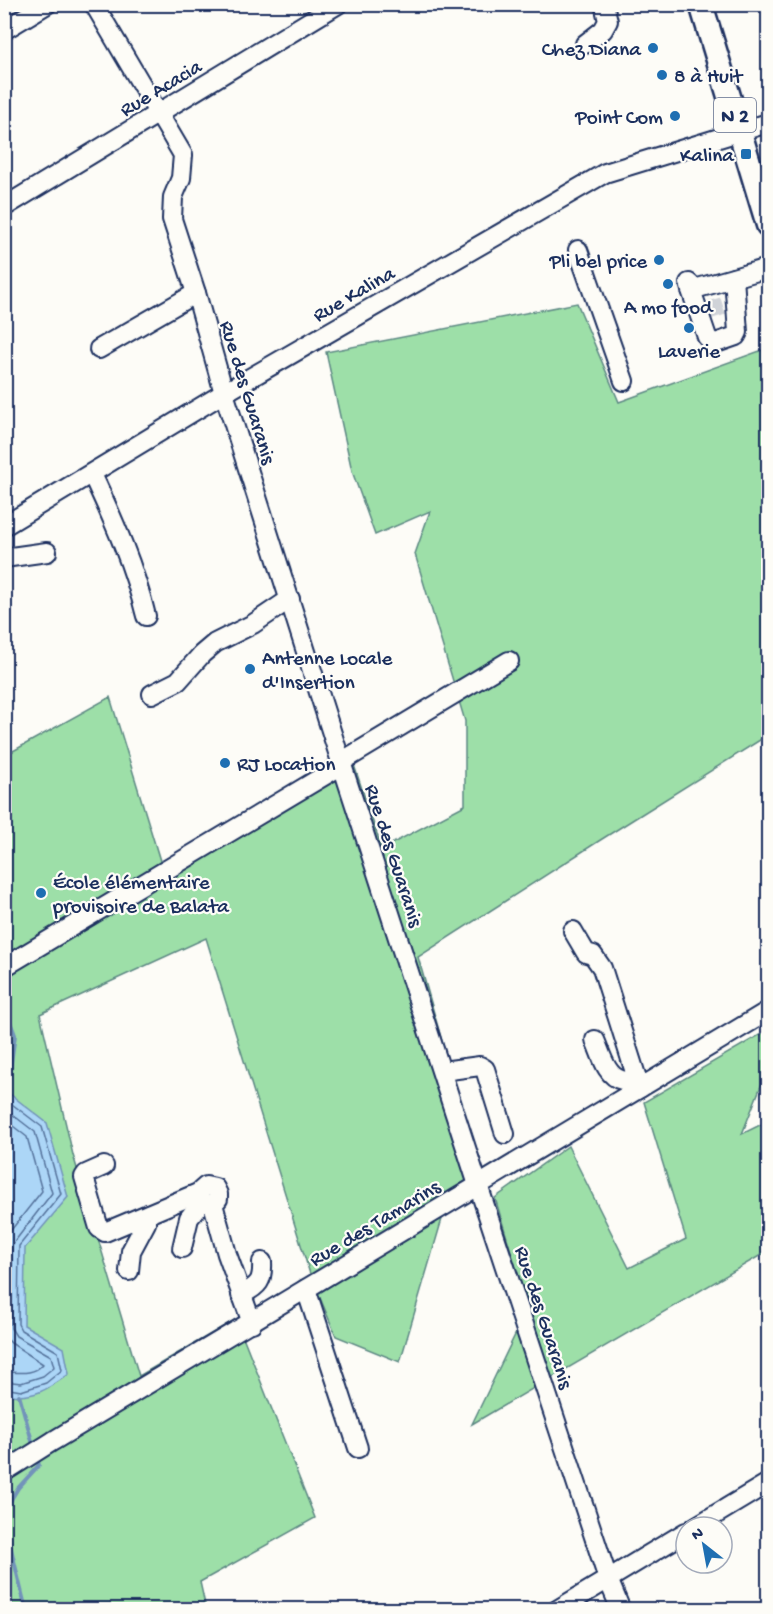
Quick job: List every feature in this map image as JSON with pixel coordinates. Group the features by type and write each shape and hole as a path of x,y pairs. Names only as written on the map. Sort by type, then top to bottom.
{"main road":[{"name":"N 2","path":"700,4 768,225"}],"street":[{"path":"4,30 47,4"},
{"name":"Rue des Guaranis","path":"94,4 183,155 181,178 172,197 172,219 196,293 224,393 478,1185 608,1579 621,1610"},
{"name":"Rue Acacia","path":"4,207 338,4"},
{"path":"585,44 603,30 608,21 604,4"},
{"name":"Rue Kalina","path":"4,526 218,399 224,393 605,173 650,166 740,131 768,123"},
{"path":"566,195 568,214"},
{"path":"578,250 624,381"},
{"path":"734,278 716,308 690,286 734,278 768,268"},
{"path":"99,349 196,293"},
{"path":"92,474 116,524 136,577 146,616"},
{"path":"4,558 47,552"},
{"path":"152,694 178,681 215,643 253,624 290,599"},
{"path":"4,967 337,768 341,762 509,661"},
{"path":"573,930 586,952 593,955 602,968 638,1084 622,1081 608,1070 595,1040"},
{"name":"Rue des Tamarins","path":"4,1472 478,1185 638,1084 768,1011"},
{"path":"442,1071 480,1066 485,1069 505,1134"},
{"path":"104,1166 84,1177 99,1228 105,1232 149,1214 204,1200"},
{"path":"182,1248 189,1218 204,1200"},
{"path":"204,1200 252,1323"},
{"path":"129,1271 131,1251 149,1214"},
{"path":"241,1295 260,1283 263,1274 262,1262"},
{"path":"306,1289 358,1448"},
{"path":"715,1515 768,1483"},
{"path":"557,1610 674,1539"}],"green space":[{"path":"577,303 619,402 768,348 768,735 418,957 478,1167 442,1219 400,1362 336,1336 310,1274 206,938 40,1014 73,1155 139,1376 236,1319 315,1518 200,1582 206,1609 5,1609 4,756 110,697 161,864 349,750 382,849 465,805 465,721 415,554 430,511 375,535 352,471 326,352"},
{"path":"768,1030 768,1068 742,1134 768,1121 768,1251 472,1424 528,1308 495,1198 568,1146 629,1268 686,1239 644,1102"}],"water":[{"path":"6,1091 47,1123 68,1197 25,1248 24,1325 64,1348 69,1374 46,1389 23,1396 5,1394"}],"waterway":[{"path":"4,1006 15,1035 6,1097"},
{"path":"19,1395 34,1448"},
{"path":"4,1511 18,1488 39,1465 37,1458"},
{"path":"4,1520 26,1610"}],"tunnel":[{"path":"707,311 723,306"}],"place":[{"name":"Chez Diana","path":"653,48"},
{"name":"8 à Huit","path":"662,75"},
{"name":"Point Com","path":"675,116"},
{"name":"Kalina","path":"746,154"},
{"name":"Pli bel price","path":"659,260"},
{"name":"A mo food","path":"668,284"},
{"name":"Laverie","path":"689,328"},
{"name":"Antenne Locale d'Insertion","path":"250,669"},
{"name":"RJ Location","path":"225,763"},
{"name":"École élémentaire provisoire de Balata","path":"41,893"}]}
